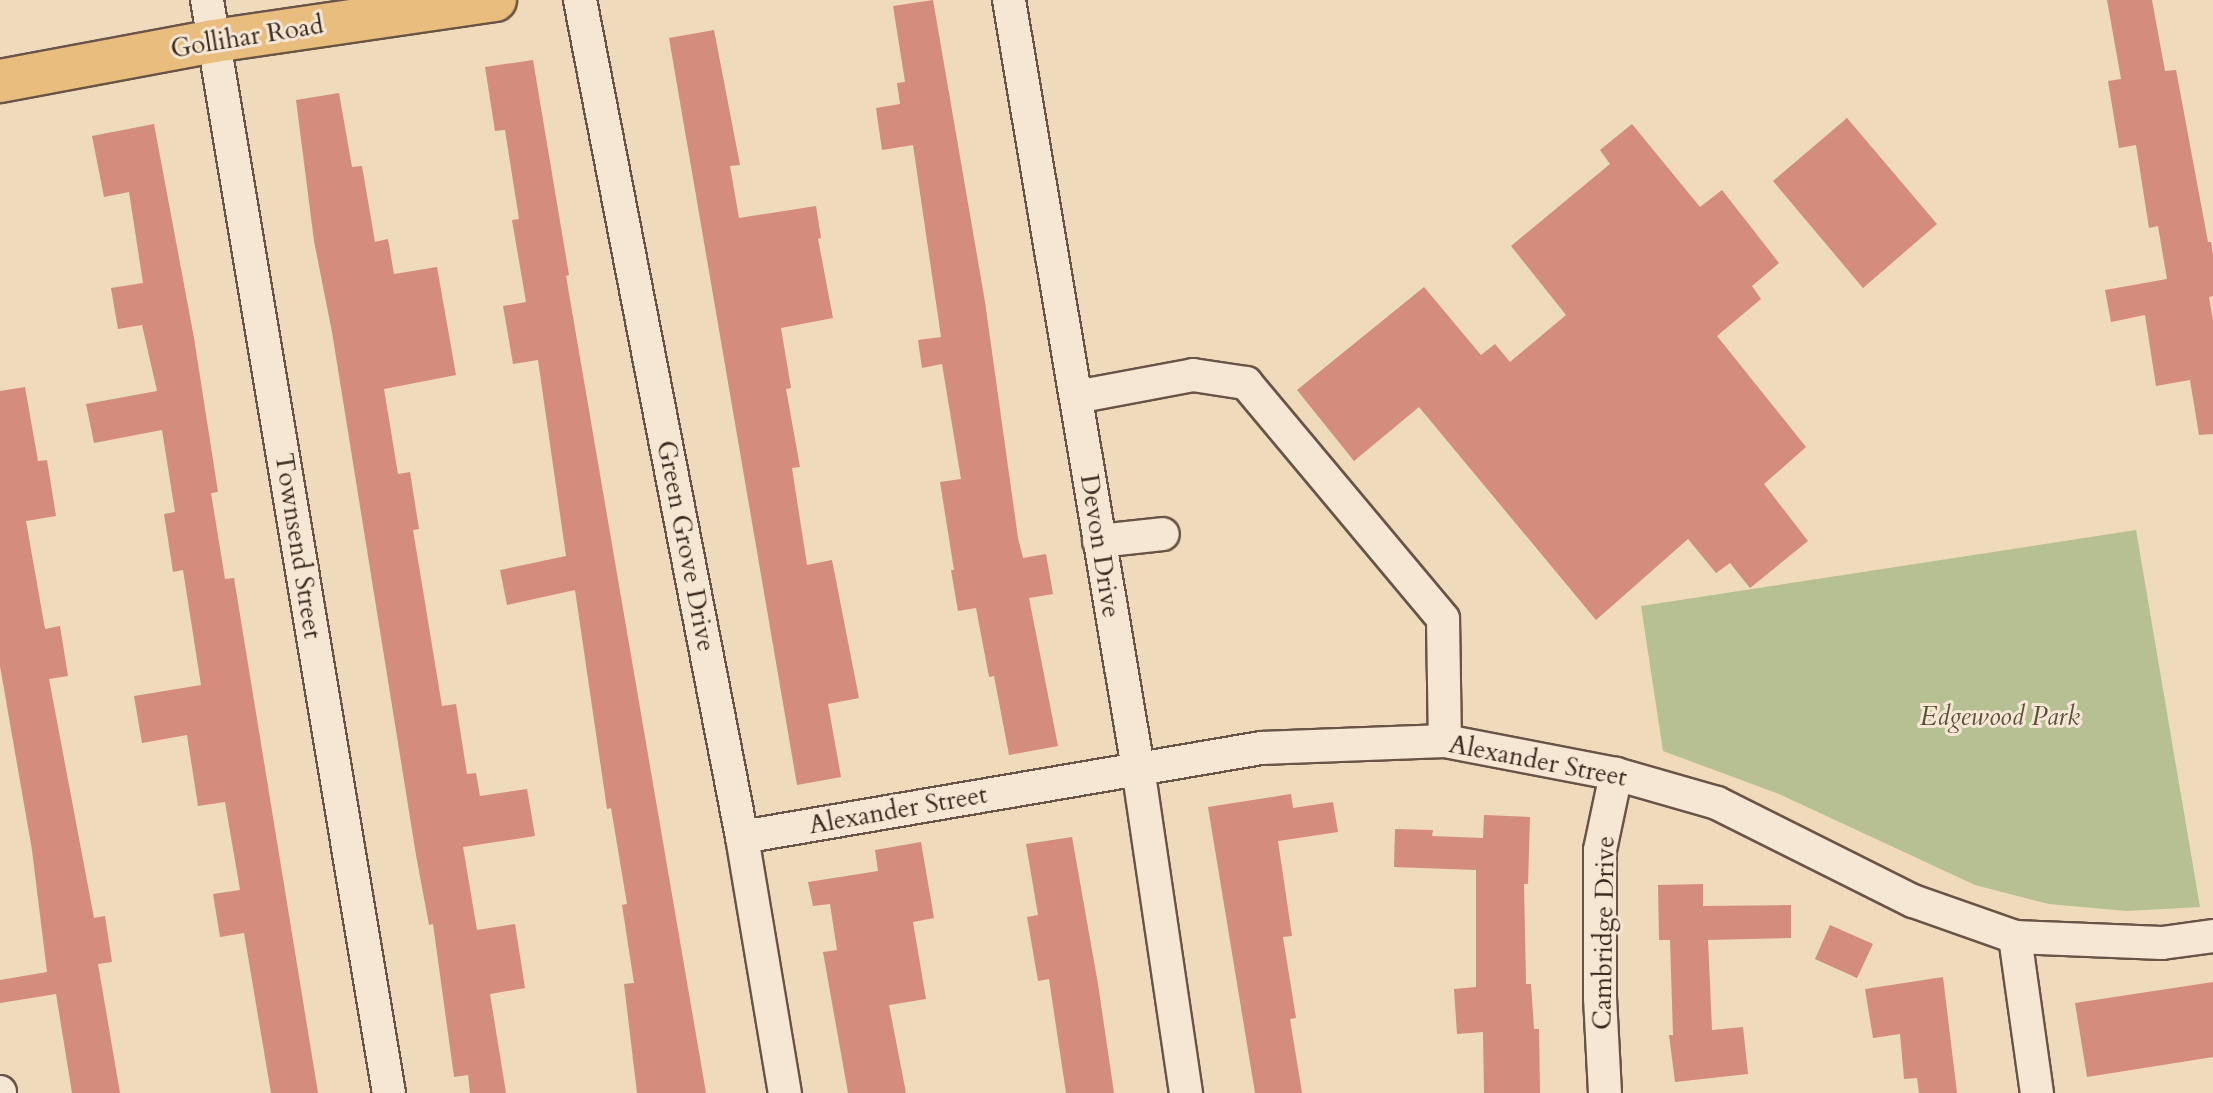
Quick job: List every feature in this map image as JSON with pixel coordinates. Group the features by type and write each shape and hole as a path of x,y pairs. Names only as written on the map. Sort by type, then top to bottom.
{"main road":[{"name":"Gollihar Road","path":"0,81 214,41 495,0"}],"street":[{"name":"Townsend Street","path":"207,0 389,1093"},
{"name":"Green Grove Drive","path":"580,0 742,837 785,1093"},
{"name":"Devon Drive","path":"1009,0 1138,768 1186,1093"},
{"path":"1076,397 1193,375 1246,383 1443,619 1445,741"},
{"path":"1099,541 1163,534"},
{"name":"Alexander Street","path":"742,837 1261,748 1445,741 1616,774 1717,803 1913,901 2015,937 2162,943 2213,936"},
{"name":"Cambridge Drive","path":"1605,1093 1600,997 1600,850 1616,774"},
{"path":"2015,937 2037,1093"}],"green space":[{"name":"Edgewood Park","path":"2136,530 2200,907 2127,911 2049,904 1975,885 1779,794 1663,751 1641,606"}],"building":[{"path":"933,0 985,302 1018,538 1023,558 1046,554 1053,594 1029,598 1058,746 1009,755 994,676 989,677 976,608 958,611 951,570 954,570 940,482 961,479 942,364 922,368 918,340 941,337 913,145 882,150 876,108 900,104 897,83 905,82 893,6"},
{"path":"2107,0 2152,0 2165,71 2176,70 2213,255 2213,296 2209,297 2213,321 2213,434 2199,435 2190,380 2156,386 2145,315 2111,322 2105,290 2167,279 2158,226 2149,228 2136,145 2119,148 2108,81 2121,79"},
{"path":"714,30 740,165 730,166 739,218 816,206 821,238 818,239 833,318 781,328 791,388 786,389 800,467 792,468 807,565 832,560 859,698 828,704 841,777 797,785 669,38"},
{"path":"533,60 569,275 566,276 706,1093 637,1093 624,984 634,983 622,905 627,904 611,808 607,809 575,590 507,605 500,570 566,556 538,360 513,364 503,306 526,302 512,220 519,219 505,130 495,131 485,67"},
{"path":"339,93 352,167 362,166 375,242 388,239 394,274 437,267 456,375 384,389 398,474 410,472 419,529 413,530 442,706 456,704 467,774 476,773 480,796 527,789 535,836 463,847 477,930 515,924 525,988 490,994 506,1093 470,1093 468,1075 454,1077 433,924 429,925 416,855 332,332 314,241 296,100"},
{"path":"1847,118 1937,224 1863,288 1773,181"},
{"path":"154,124 194,338 218,492 211,493 225,579 234,578 318,1093 271,1093 244,933 220,937 213,894 240,890 225,802 198,806 187,735 142,743 134,696 201,685 183,570 173,572 164,514 175,512 162,430 94,443 86,404 157,391 142,325 118,329 111,288 143,283 129,192 104,197 92,136"},
{"path":"1632,124 1700,207 1722,190 1779,263 1752,286 1761,299 1717,336 1806,447 1764,484 1808,541 1750,588 1730,563 1716,573 1688,539 1596,620 1419,407 1354,461 1297,390 1424,287 1481,355 1495,344 1510,362 1566,315 1511,246 1610,164 1600,150"},
{"path":"25,387 38,461 47,460 56,516 26,521 45,629 60,626 68,676 49,679 94,918 105,916 112,962 98,964 120,1093 72,1093 56,994 0,1003 0,980 47,972 32,850 0,666 0,391"},
{"path":"1291,794 1293,808 1333,802 1338,832 1278,841 1292,936 1283,937 1296,1018 1290,1019 1302,1093 1255,1093 1208,807"},
{"path":"1484,815 1530,817 1528,884 1524,884 1526,984 1531,984 1534,1029 1539,1029 1540,1093 1484,1093 1483,1032 1457,1034 1454,989 1476,987 1476,870 1394,867 1395,829 1433,830 1432,836 1483,838"},
{"path":"1072,837 1114,1093 1066,1093 1049,979 1038,981 1027,917 1038,915 1026,844"},
{"path":"921,842 934,918 913,922 926,999 889,1005 906,1093 848,1093 823,952 837,950 830,904 813,906 808,882 878,871 875,850"},
{"path":"1703,884 1703,906 1791,905 1791,938 1708,940 1712,1030 1743,1027 1748,1074 1675,1082 1669,1035 1673,1035 1670,940 1659,940 1658,885"},
{"path":"1830,925 1873,944 1857,978 1815,959"},
{"path":"1943,977 1957,1093 1919,1093 1917,1078 1904,1079 1900,1034 1873,1038 1865,989"},
{"path":"2213,982 2213,1057 2087,1077 2075,1003"}]}
